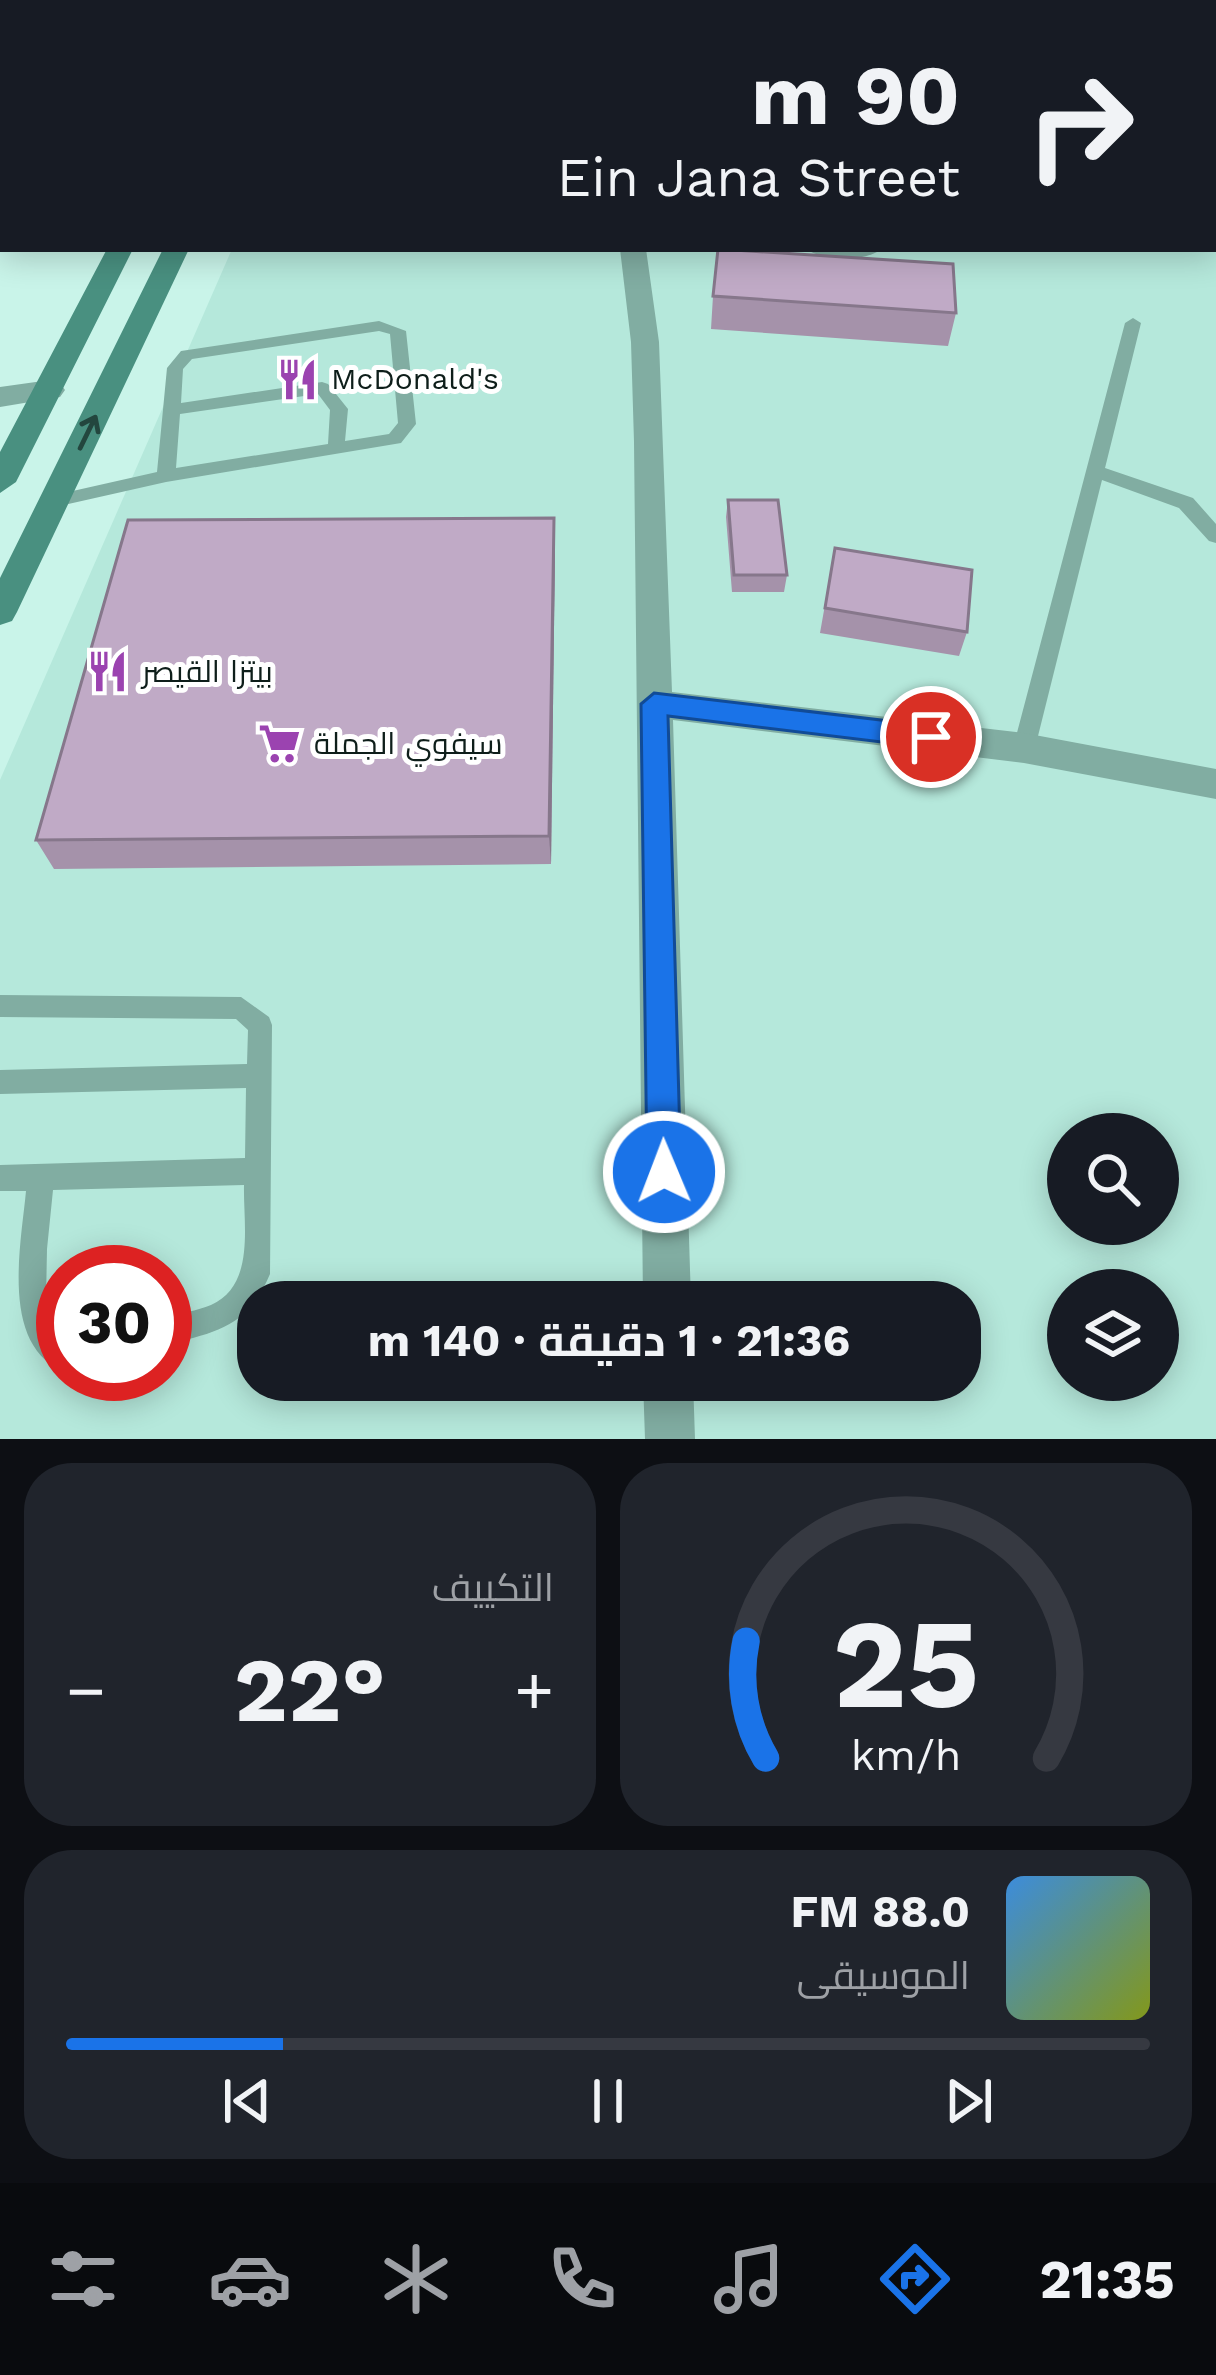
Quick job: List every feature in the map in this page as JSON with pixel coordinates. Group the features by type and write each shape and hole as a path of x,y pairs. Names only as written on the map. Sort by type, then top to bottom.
{"main road":[{"path":"0,482 119,252"},
{"path":"0,612 175,252"}],"street":[{"path":"633,252 645,342 667,1281"},
{"path":"0,397 50,390"},
{"path":"654,704 1024,748 1216,784"},
{"path":"669,1401 670,1439"}],"lane":[{"path":"836,252 867,252"},
{"path":"1024,748 1133,323"},
{"path":"55,501 404,433 398,331 380,326 199,350 175,368 166,476"},
{"path":"172,410 322,388 339,409 336,449"},
{"path":"1096,471 1186,503 1216,536"},
{"path":"0,1006 242,1008 260,1025 256,1274 244,1300 225,1316 192,1324"},
{"path":"0,1082 261,1076"},
{"path":"0,1178 260,1171"},
{"path":"37,1245 41,1178"},
{"path":"36,1255 32,1316 36,1327"}],"shaded area":[{"path":"231,252 1216,252 1216,1439 0,1439 0,780"}],"building":[{"path":"718,252 953,264 956,313 713,296"},
{"path":"728,500 778,500 787,575 734,575"},
{"path":"554,518 549,836 36,840 128,520"},
{"path":"835,548 972,570 967,632 825,608"}],"place":[{"name":"McDonald's","path":"297,379"},
{"name":"بيتزا القيصر","path":"108,672"},
{"name":"سيفوي الجملة","path":"280,744"}],"route":[{"path":"664,1172 654,704 931,737"}]}
